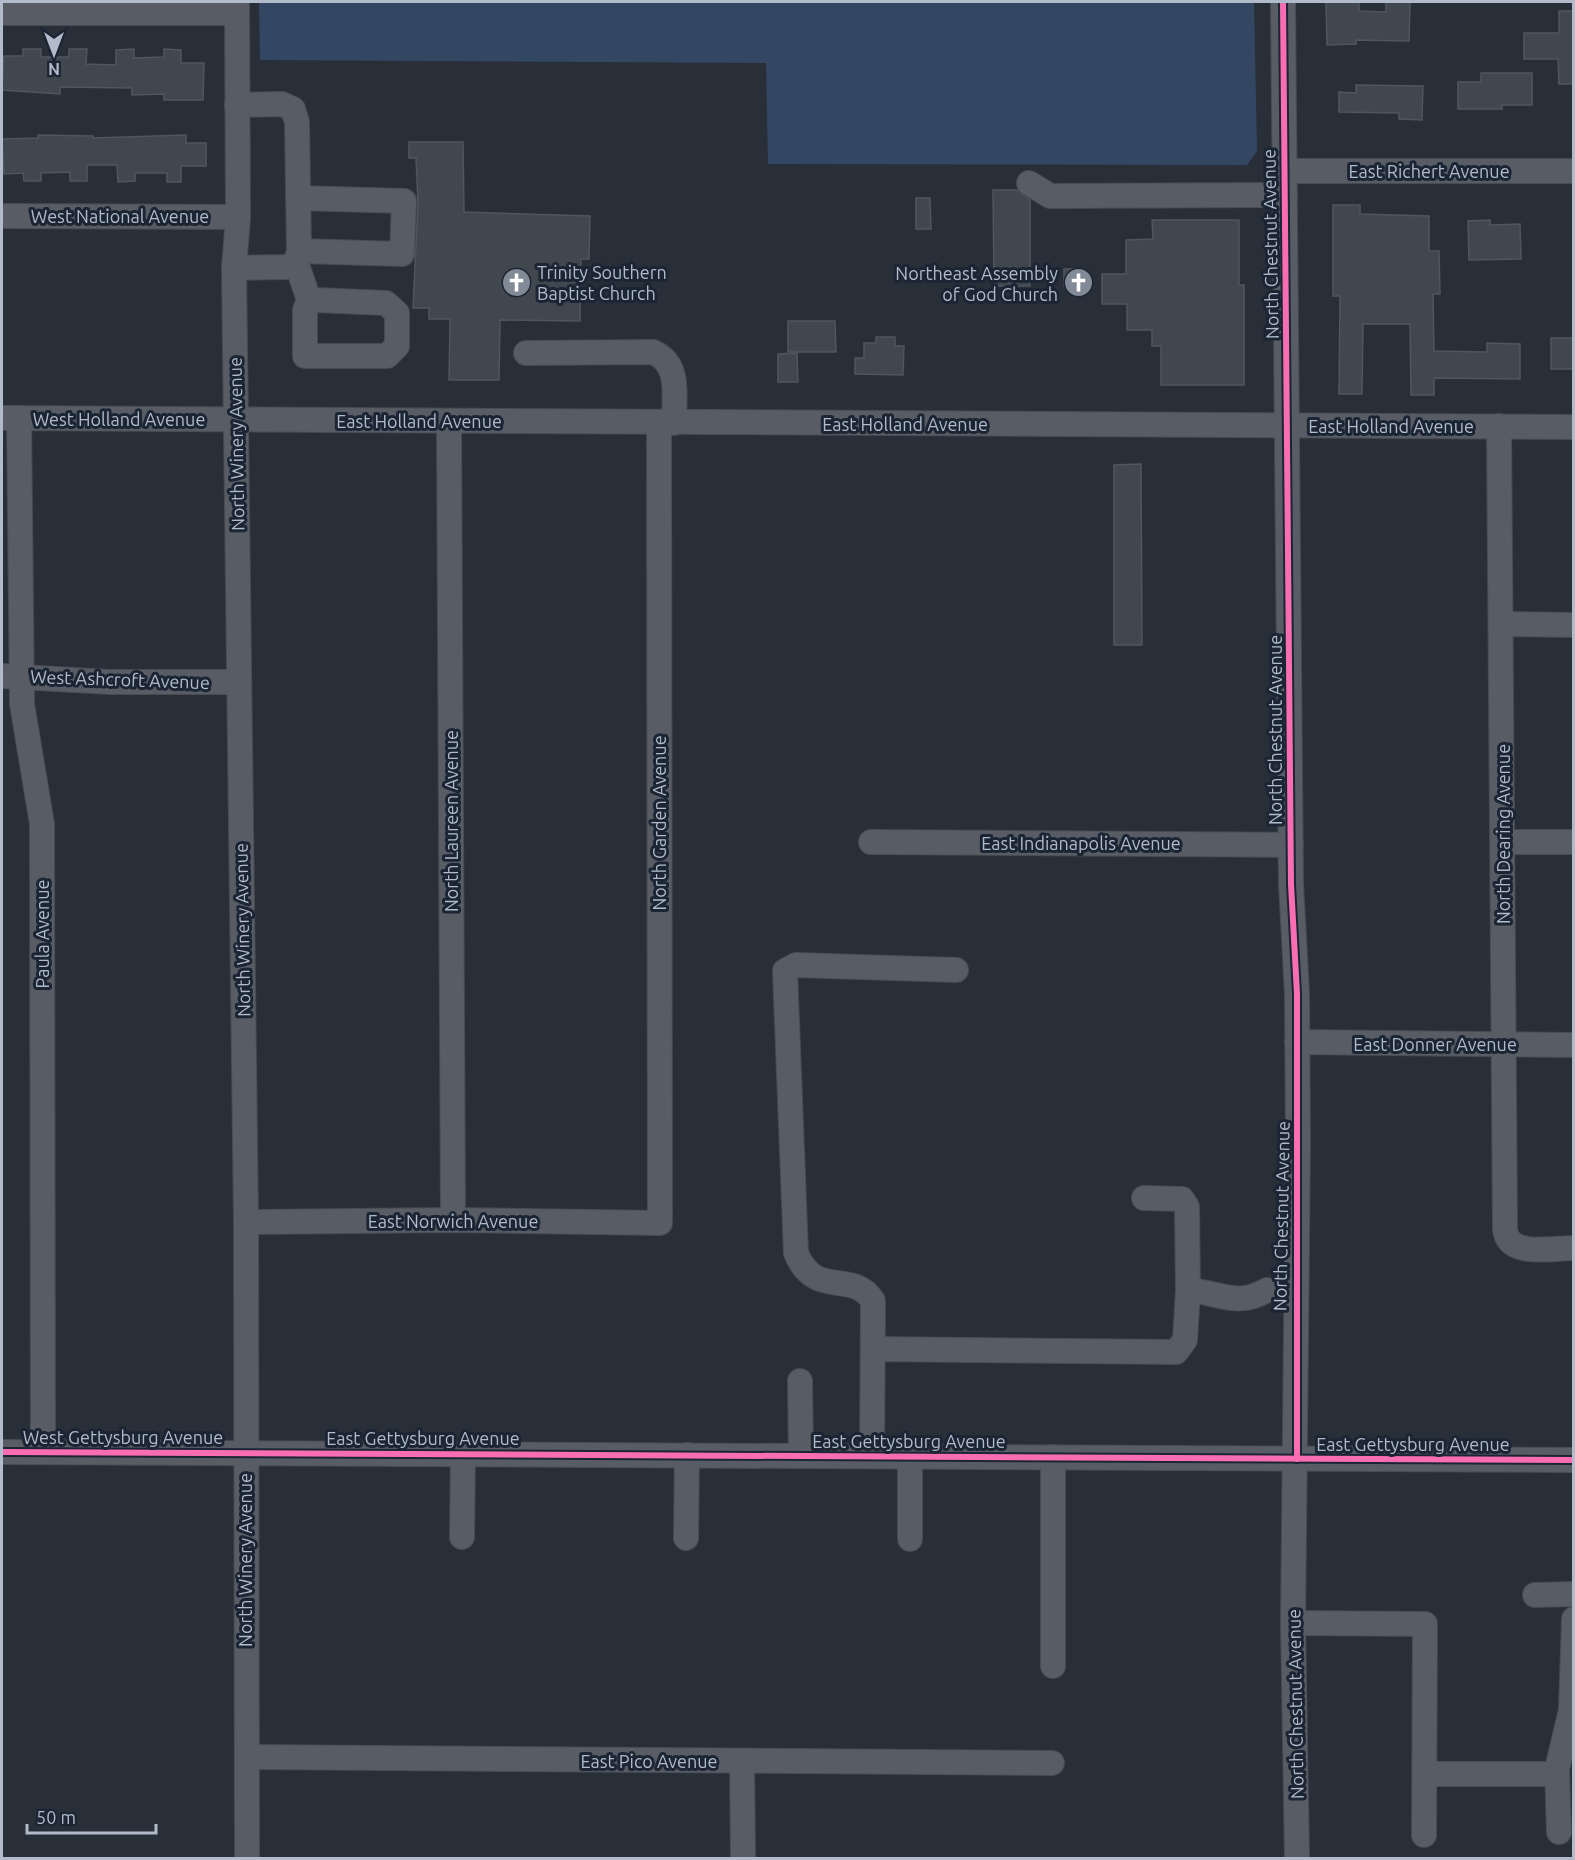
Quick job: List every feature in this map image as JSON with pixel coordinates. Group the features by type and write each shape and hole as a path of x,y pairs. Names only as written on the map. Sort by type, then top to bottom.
{"street":[{"name":"North Chestnut Avenue","path":"1282,2 1291,844 1297,1042 1295,1288 1297,1459 1293,1623 1297,1858"},
{"path":"2,13 27,7 237,7"},
{"name":"North Winery Avenue","path":"237,7 238,217 234,268 246,1222 247,1858"},
{"path":"237,105 282,104 293,109 297,122 297,256 309,300 305,310 305,356 387,356 397,346 397,313 386,303 316,300"},
{"name":"East Richert Avenue","path":"1285,171 1574,171"},
{"path":"1029,183 1050,196 1285,195"},
{"path":"234,268 287,267 297,256 402,254 404,201 298,198"},
{"name":"West National Avenue","path":"2,216 238,217"},
{"name":"North Garden Avenue","path":"526,353 653,352 665,357 672,367 674,376 666,423 660,1223"},
{"name":"West Holland Avenue","path":"10,418 236,420"},
{"name":"Paula Avenue","path":"10,418 11,676 24,729 42,824 43,1452"},
{"name":"East Holland Avenue","path":"236,420 1574,427"},
{"name":"North Laureen Avenue","path":"448,421 453,1220"},
{"name":"North Dearing Avenue","path":"1499,426 1505,1226 1508,1241 1518,1248 1574,1248"},
{"path":"1502,624 1574,625"},
{"name":"West Ashcroft Avenue","path":"11,676 110,682 239,682"},
{"name":"East Indianapolis Avenue","path":"871,842 1291,844"},
{"path":"1503,842 1574,842"},
{"path":"872,1456 873,1301 858,1286 826,1282 811,1275 801,1265 796,1253 785,971 796,965 956,970"},
{"name":"East Donner Avenue","path":"1297,1042 1574,1045"},
{"path":"873,1349 1176,1352 1185,1340 1197,1291 1187,1207 1182,1199 1144,1198"},
{"name":"East Norwich Avenue","path":"246,1222 453,1220 660,1223"},
{"path":"1197,1291 1219,1282 1253,1283 1267,1290 1295,1288"},
{"path":"800,1381 801,1455"},
{"name":"West Gettysburg Avenue","path":"2,1452 245,1452"},
{"name":"East Gettysburg Avenue","path":"245,1452 1574,1460"},
{"name":"East Gettysburg Avenue","path":"462,1537 463,1454"},
{"path":"686,1538 687,1455"},
{"name":"East Gettysburg Avenue","path":"910,1456 910,1539"},
{"path":"1053,1457 1053,1666"},
{"path":"1535,1595 1574,1594"},
{"path":"1559,1832 1557,1774 1571,1710 1574,1619"},
{"path":"1293,1623 1425,1624 1424,1835"},
{"name":"East Pico Avenue","path":"247,1757 1052,1763"},
{"path":"742,1761 743,1858"},
{"path":"1426,1774 1557,1774"}],"water":[{"path":"259,2 1254,2 1257,151 1247,165 768,164 766,63 260,60"}],"building":[{"path":"1326,2 1356,2 1359,3 1359,11 1386,12 1386,2 1410,2 1409,41 1356,40 1356,44 1327,45"},
{"path":"1559,11 1574,11 1574,84 1559,84 1558,59 1524,59 1524,33 1559,33"},
{"path":"23,49 41,49 41,57 69,57 69,49 87,49 86,64 116,65 116,50 134,49 134,58 164,57 164,49 181,50 181,63 204,63 203,100 164,100 164,94 132,95 132,88 60,87 60,94 2,90 4,56 23,56"},
{"path":"1481,73 1532,73 1532,105 1502,105 1502,109 1458,109 1458,82 1481,82"},
{"path":"1356,85 1423,86 1422,120 1399,119 1399,113 1339,112 1339,92 1356,93"},
{"path":"38,135 93,136 93,138 186,135 186,143 206,143 206,166 181,166 181,182 167,182 167,173 135,173 135,181 118,182 117,165 87,165 87,181 70,181 70,172 41,173 41,181 24,181 23,173 4,174 2,139 38,138"},
{"path":"409,142 463,142 464,212 590,216 589,259 581,259 580,321 500,320 499,380 449,380 450,319 429,319 429,308 413,308 418,202 416,158 409,158"},
{"path":"993,190 1017,190 1030,200 1030,286 994,286"},
{"path":"916,198 930,198 931,229 916,229"},
{"path":"1333,205 1360,205 1360,214 1429,216 1429,251 1439,251 1440,294 1433,294 1434,351 1487,352 1487,343 1520,344 1520,379 1434,378 1434,395 1411,395 1410,324 1363,324 1362,394 1339,394 1340,296 1333,296"},
{"path":"1152,220 1239,220 1239,285 1244,285 1244,385 1161,385 1161,346 1152,346 1152,330 1127,330 1127,304 1102,304 1102,274 1126,274 1126,240 1153,239"},
{"path":"1490,220 1490,225 1520,224 1521,259 1469,260 1468,221"},
{"path":"1064,269 1079,269 1079,285 1064,286"},
{"path":"788,321 835,321 836,352 788,352"},
{"path":"876,337 895,337 895,346 904,346 903,375 855,374 855,358 864,358 864,343 876,343"},
{"path":"1551,338 1573,338 1574,369 1551,369"},
{"path":"797,353 798,382 778,382 778,354"},
{"path":"1141,464 1142,645 1114,645 1114,465"}],"cycle path":[{"path":"1283,2 1291,884 1297,994 1297,1459"},
{"path":"2,1452 1574,1460"}],"place":[{"name":"Trinity Southern Baptist Church","path":"516,282"},
{"name":"Northeast Assembly of God Church","path":"1079,283"}]}
